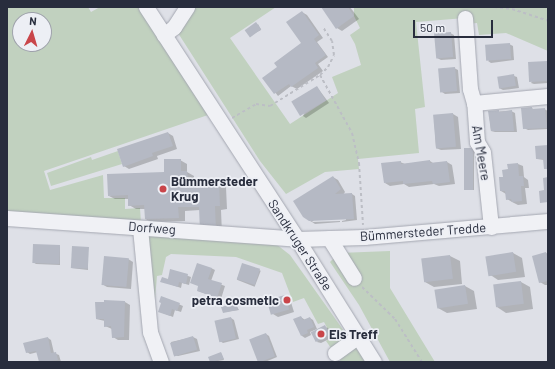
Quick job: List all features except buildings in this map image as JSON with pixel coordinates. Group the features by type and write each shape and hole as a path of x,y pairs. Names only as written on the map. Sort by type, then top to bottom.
{"street":[{"name":"Sandkruger Straße","path":"146,7 297,239 374,362"},
{"path":"164,35 174,27 187,7"},
{"name":"Am Meere","path":"465,18 470,89 474,103 477,142 483,152 490,227"},
{"path":"474,103 548,96"},
{"name":"Dorfweg","path":"7,218 297,239"},
{"name":"Bümmersteder Tredde","path":"297,239 364,237 548,221"},
{"path":"140,228 150,332 161,362"},
{"path":"329,238 354,278"},
{"path":"335,353 358,336"}],"path":[{"path":"494,7 512,9 548,21"},
{"path":"222,124 256,104 270,106 320,75 328,68 334,55 332,41 323,26"},
{"path":"320,75 352,133 359,163 364,237"},
{"path":"354,278 395,319 422,362"}],"green space":[{"path":"7,7 88,7 91,12 100,7 138,7 208,115 44,171 50,190 103,175 104,198 125,198 125,209 140,208 141,223 7,216"},
{"path":"195,7 276,7 230,38 290,124 338,93 332,77 361,65 355,44 350,35 360,28 354,16 354,7 547,7 548,51 506,33 479,35 477,23 466,24 465,18 416,22 425,107 415,109 419,153 358,159 359,169 325,172 286,194 260,161 178,33"},
{"path":"118,151 122,164 51,186 47,173 91,157 92,160"},
{"path":"148,234 276,244 290,255 366,362 341,362 326,341 332,337 324,322 318,324 304,298 293,302 282,273 236,257 171,254 166,257 162,275 157,276 155,299 147,300"},
{"path":"390,251 390,288 435,362 390,362 359,305 330,262 339,253"}],"place":[{"name":"Bümmersteder Krug","path":"163,189"},
{"name":"petra cosmetic","path":"287,300"},
{"name":"Eis Treff","path":"321,334"}]}
